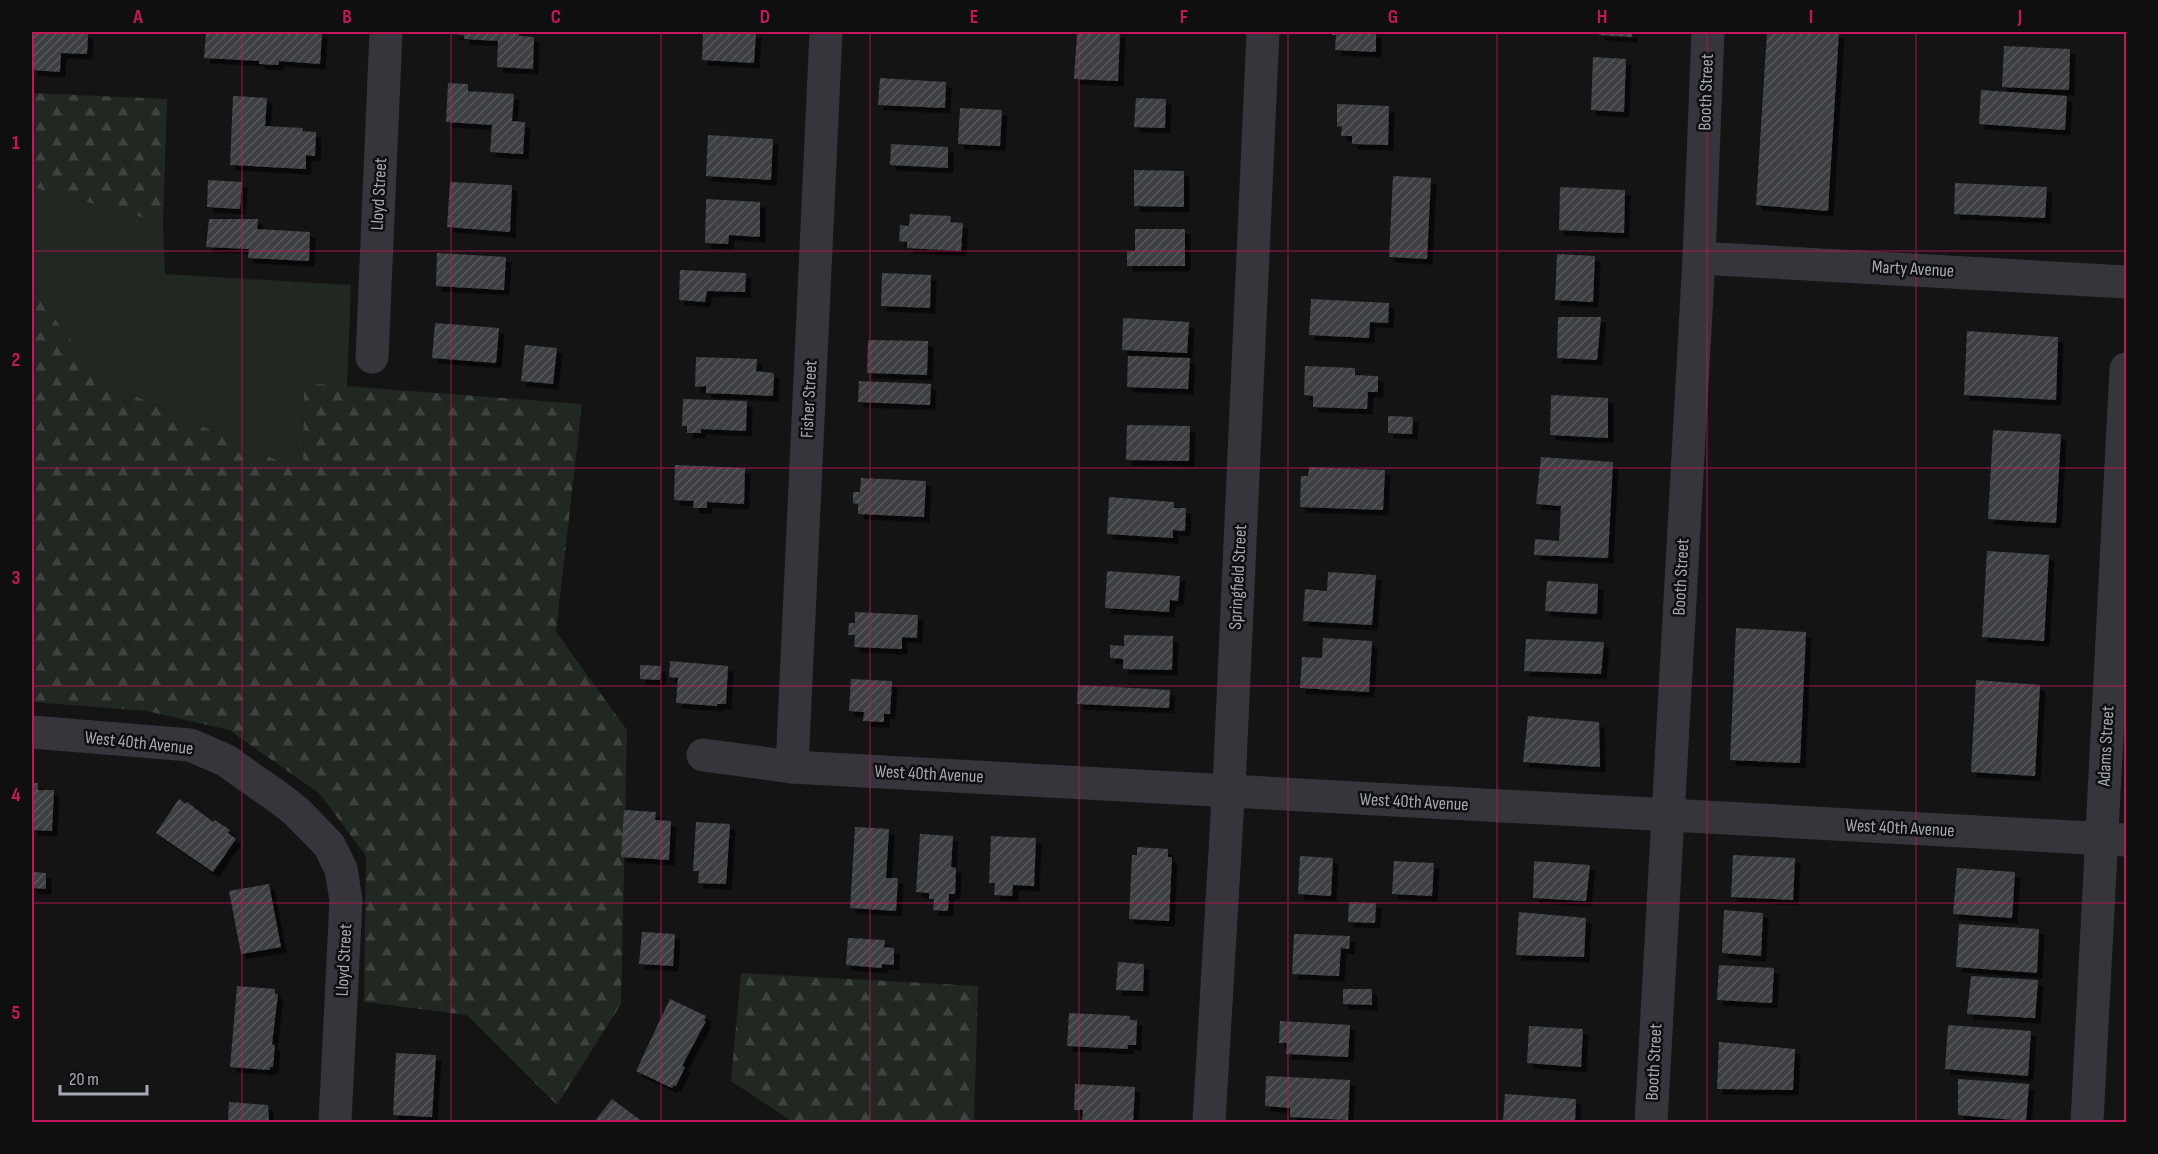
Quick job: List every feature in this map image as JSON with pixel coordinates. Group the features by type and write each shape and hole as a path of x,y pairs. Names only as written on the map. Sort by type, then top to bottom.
{"street":[{"name":"Lloyd Street","path":"372,357 386,32"},
{"name":"Fisher Street","path":"792,767 826,32"},
{"name":"Springfield Street","path":"1209,1122 1228,791 1263,32"},
{"name":"Booth Street","path":"1651,1122 1699,258 1708,32"},
{"name":"Marty Avenue","path":"1699,258 2127,282"},
{"name":"Adams Street","path":"2087,1122 2114,840 2127,369"},
{"name":"West 40th Avenue","path":"32,732 190,744 225,760 298,813"},
{"name":"West 40th Avenue","path":"703,755 792,767 2114,840"},
{"name":"Lloyd Street","path":"298,813 329,845 341,869 346,900 346,938 335,1122"}],"green space":[{"path":"32,93 167,99 163,223 32,187"},
{"path":"32,187 163,223 165,274 351,285 347,387 304,384 303,472 102,381 34,291"},
{"path":"32,246 34,291 102,381 303,472 304,383 582,404 556,632 627,730 621,1004 557,1105 467,1015 364,1002 366,856 319,793 229,730 147,711 32,702"},
{"path":"741,973 978,986 974,1122 793,1122 731,1081"}],"building":[{"path":"32,32 88,33 87,54 61,53 60,72 32,70"},
{"path":"206,32 322,32 320,64 279,61 278,65 259,64 259,61 204,58"},
{"path":"453,32 519,32 519,36 534,37 533,69 497,67 498,41 464,39 464,35 453,34"},
{"path":"703,32 756,32 754,63 702,60"},
{"path":"1077,32 1120,32 1118,81 1074,79"},
{"path":"1332,32 1376,32 1376,52 1335,50 1336,35 1332,35"},
{"path":"1599,32 1632,32 1632,37 1599,35"},
{"path":"1767,32 1839,32 1828,211 1756,205"},
{"path":"2004,46 2070,49 2069,90 2002,87"},
{"path":"1593,57 1626,59 1624,112 1591,110"},
{"path":"880,78 946,82 945,108 878,105"},
{"path":"448,83 468,84 468,91 514,94 512,121 525,122 523,154 490,152 492,125 446,122"},
{"path":"1981,90 2067,96 2065,130 1979,124"},
{"path":"233,96 267,98 265,126 303,128 302,131 316,132 315,156 306,155 306,169 230,165"},
{"path":"1136,98 1166,99 1165,128 1134,127"},
{"path":"1337,104 1389,106 1388,145 1352,144 1352,136 1341,136 1342,126 1337,127"},
{"path":"960,108 1002,110 1000,146 958,144"},
{"path":"708,135 773,139 771,180 706,176"},
{"path":"891,144 948,147 948,168 890,165"},
{"path":"1134,170 1184,171 1184,207 1134,206"},
{"path":"1393,176 1431,178 1427,259 1389,257"},
{"path":"208,180 242,182 240,209 207,207"},
{"path":"450,182 512,185 510,232 447,227"},
{"path":"1955,183 2047,187 2045,218 1954,214"},
{"path":"1560,187 1625,190 1624,233 1559,230"},
{"path":"706,199 760,202 760,237 729,235 728,244 705,243"},
{"path":"910,214 951,216 950,222 963,223 961,251 907,248 907,242 899,241 900,225 909,226"},
{"path":"209,219 258,219 257,229 310,232 309,261 248,258 249,249 206,247"},
{"path":"1135,229 1185,229 1185,266 1127,266 1127,251 1135,251"},
{"path":"437,253 506,257 504,290 436,286"},
{"path":"1557,254 1595,256 1593,302 1555,300"},
{"path":"680,270 746,273 745,292 707,291 705,302 679,300"},
{"path":"882,273 931,275 930,308 881,306"},
{"path":"1311,299 1389,303 1388,323 1370,322 1369,338 1309,335"},
{"path":"1558,317 1601,317 1597,360 1557,358"},
{"path":"1123,318 1189,322 1187,353 1122,350"},
{"path":"435,323 499,328 496,363 432,358"},
{"path":"1967,331 2058,337 2056,400 1964,395"},
{"path":"868,340 928,341 927,375 867,373"},
{"path":"525,345 557,348 553,384 521,381"},
{"path":"1128,356 1190,358 1188,389 1127,387"},
{"path":"696,357 757,359 756,371 774,373 773,396 706,393 706,386 695,387"},
{"path":"1305,366 1355,368 1355,375 1378,376 1378,392 1368,392 1367,409 1313,407 1313,396 1304,395"},
{"path":"859,381 931,384 930,405 858,402"},
{"path":"1551,395 1608,398 1608,438 1550,435"},
{"path":"683,399 747,401 746,431 701,429 701,433 687,433 687,426 682,426"},
{"path":"1388,416 1413,417 1412,434 1388,433"},
{"path":"1127,425 1190,426 1189,461 1126,460"},
{"path":"1993,430 2061,434 2056,523 1988,519"},
{"path":"1541,457 1613,462 1608,558 1534,555 1535,539 1559,541 1561,506 1536,504"},
{"path":"675,465 745,468 744,504 707,502 707,508 693,508 694,501 674,500"},
{"path":"1309,467 1385,470 1383,510 1300,507 1301,476 1308,476"},
{"path":"861,478 926,481 924,517 858,514 858,504 853,503 853,492 860,492"},
{"path":"1109,497 1174,502 1174,508 1186,508 1185,531 1173,530 1173,538 1107,534"},
{"path":"1987,551 2049,555 2044,641 1982,637"},
{"path":"1107,571 1180,576 1178,601 1170,600 1169,612 1105,608"},
{"path":"1328,572 1376,575 1372,625 1303,621 1305,589 1327,591"},
{"path":"1547,581 1598,584 1597,614 1545,611"},
{"path":"855,612 918,615 917,638 902,637 902,649 854,647 855,635 848,635 849,623 855,623"},
{"path":"1736,628 1806,632 1800,763 1730,760"},
{"path":"1124,635 1173,636 1172,670 1123,669 1123,659 1110,658 1110,645 1124,646"},
{"path":"1323,638 1372,641 1369,692 1300,688 1302,657 1322,658"},
{"path":"1526,639 1604,642 1601,674 1524,671"},
{"path":"670,661 728,666 726,704 717,704 717,706 676,703 678,678 669,677"},
{"path":"640,665 661,666 660,680 640,679"},
{"path":"851,679 892,681 890,714 884,714 884,722 863,721 864,712 849,711"},
{"path":"1976,680 2040,685 2035,776 1971,772"},
{"path":"1078,685 1170,690 1169,708 1077,704"},
{"path":"1528,716 1599,722 1600,767 1523,762"},
{"path":"32,783 38,783 38,790 54,790 52,831 32,830"},
{"path":"179,799 186,804 187,802 213,822 215,820 230,830 228,833 236,839 213,872 156,833"},
{"path":"624,810 656,812 655,820 671,821 669,860 621,857"},
{"path":"696,822 730,824 726,884 698,883 699,871 693,871"},
{"path":"855,827 889,829 886,878 898,878 896,911 850,908"},
{"path":"920,834 953,836 951,867 956,868 955,894 949,894 948,911 933,910 934,899 929,899 929,893 916,892"},
{"path":"991,836 1036,838 1034,886 1013,885 1012,896 994,895 995,883 989,883"},
{"path":"1137,847 1168,849 1168,857 1172,857 1169,921 1129,919 1132,855 1137,855"},
{"path":"1733,855 1795,858 1793,900 1731,897"},
{"path":"1300,856 1333,858 1331,896 1298,894"},
{"path":"1394,861 1434,863 1432,896 1392,894"},
{"path":"1534,861 1590,865 1586,901 1533,898"},
{"path":"1957,868 2015,872 2012,918 1953,914"},
{"path":"32,872 46,873 46,889 32,888"},
{"path":"269,884 281,947 241,954 229,891"},
{"path":"1349,902 1376,903 1375,923 1348,922"},
{"path":"1724,910 1763,913 1761,956 1722,953"},
{"path":"1519,912 1586,918 1584,957 1516,955"},
{"path":"1959,924 2039,929 2037,973 1956,967"},
{"path":"642,932 675,934 673,966 639,964"},
{"path":"1294,934 1350,936 1349,949 1341,948 1339,976 1292,974"},
{"path":"848,938 885,940 884,947 894,948 894,965 882,964 882,968 846,965"},
{"path":"1118,962 1144,964 1143,991 1116,990"},
{"path":"1719,965 1774,968 1772,1003 1717,1000"},
{"path":"1971,976 2038,980 2035,1018 1967,1014"},
{"path":"237,986 275,989 275,994 278,994 272,1044 275,1045 273,1067 270,1067 270,1070 230,1067"},
{"path":"1343,989 1372,989 1372,1005 1343,1004"},
{"path":"670,999 706,1016 704,1021 706,1021 682,1066 685,1067 676,1086 672,1088 636,1071"},
{"path":"1069,1013 1130,1016 1130,1020 1137,1020 1136,1045 1128,1045 1128,1049 1067,1046"},
{"path":"1280,1021 1350,1025 1348,1057 1286,1054 1287,1043 1279,1043"},
{"path":"1948,1025 2031,1031 2028,1076 1945,1069"},
{"path":"1529,1026 1583,1029 1581,1067 1527,1063"},
{"path":"1719,1042 1795,1049 1793,1090 1717,1089"},
{"path":"396,1053 436,1055 432,1117 393,1115"},
{"path":"1266,1076 1350,1080 1348,1120 1290,1117 1290,1108 1265,1106"},
{"path":"1958,1079 2029,1084 2026,1121 1958,1115"},
{"path":"1075,1084 1135,1087 1133,1122 1082,1121 1083,1110 1074,1110"},
{"path":"1505,1094 1576,1099 1575,1122 1503,1122"},
{"path":"612,1099 643,1122 594,1122"},
{"path":"229,1102 268,1105 269,1122 228,1122"}]}
